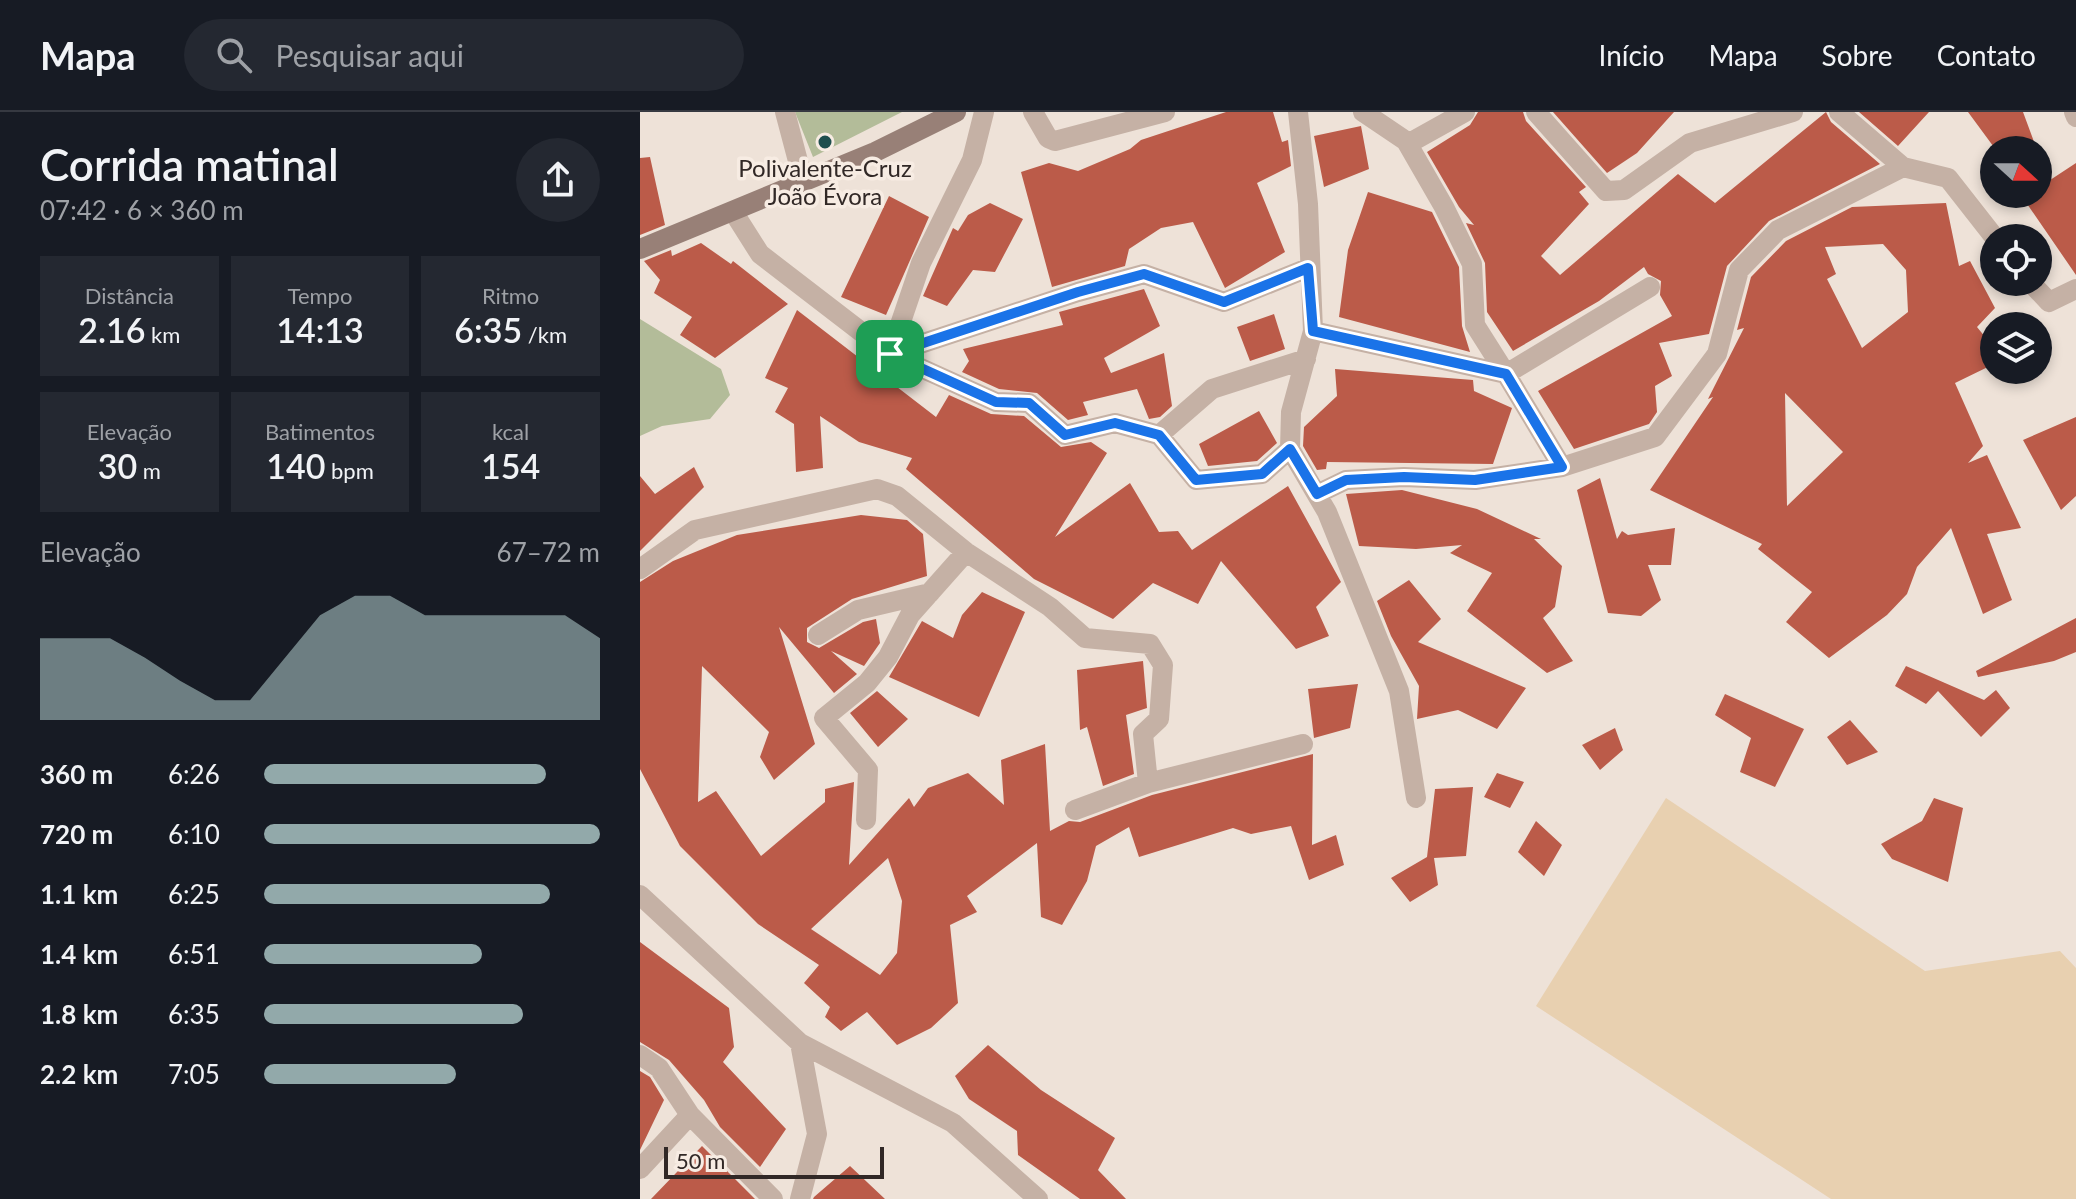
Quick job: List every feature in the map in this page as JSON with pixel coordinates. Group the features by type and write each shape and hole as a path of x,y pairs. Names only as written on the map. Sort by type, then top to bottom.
{"street":[{"path":"785,112 803,180"},
{"path":"640,249 734,213 803,180 875,152 956,112"},
{"path":"890,354 921,263 972,160 984,112"},
{"path":"1033,112 1048,138 1055,141 1165,112"},
{"path":"1298,112 1308,204 1308,268 1313,331 1291,412 1290,449 1327,512 1399,691 1416,798"},
{"path":"1363,112 1406,141 1472,264 1475,325 1562,467"},
{"path":"1406,141 1413,141 1465,112"},
{"path":"1536,112 1606,191 1624,190 1690,143 1793,112"},
{"path":"1839,112 1903,167 1948,178 1984,224"},
{"path":"1317,494 1346,480 1404,477 1475,480 1562,467 1655,437 1717,354 1739,270 1778,230 1903,167"},
{"path":"734,213 760,254 890,354 996,402 1029,403 1065,435 1115,423 1159,435 1196,480 1262,474 1290,449"},
{"path":"890,354 1078,292 1144,274 1224,302 1308,268"},
{"path":"1313,331 1506,374 1650,287"},
{"path":"2043,296 2049,302 2076,289"},
{"path":"1159,435 1212,389 1306,359"},
{"path":"640,569 695,530 877,489 897,496 966,552 1050,607 1085,638 1150,644 1163,665 1159,719 1143,734 1148,783"},
{"path":"866,820 868,770 824,718 867,683 888,657 910,615 966,552"},
{"path":"818,635 858,610 930,593"},
{"path":"1075,810 1148,783 1303,744"},
{"path":"640,895 800,1043 953,1123 1038,1199"},
{"path":"800,1043 817,1134 800,1199"},
{"path":"640,1055 659,1068 690,1115 773,1199"},
{"path":"640,1169 690,1115"}],"green space":[{"name":"Polivalente-Cruz João Évora","path":"795,112 902,112 813,157"},
{"path":"640,319 721,369 730,395 710,419 662,426 640,436"}],"sand":[{"path":"1666,798 1925,971 2060,951 2076,968 2076,1199 1831,1199 1536,1006"}],"building":[{"path":"1226,112 1273,112 1282,142 1288,140 1291,166 1257,183 1285,252 1225,288 1193,222 1161,228 1129,249 1125,266 1052,287 1021,172 1049,163 1078,171 1130,149 1141,140"},
{"path":"1478,112 1523,112 1526,121 1586,187 1579,192 1589,204 1541,256 1560,275 1678,174 1715,203 1826,112 1831,122 1880,164 1769,221 1727,266 1709,334 1659,343 1672,376 1655,386 1657,412 1649,424 1574,449 1538,391 1672,316 1660,295 1661,281 1648,274 1644,267 1599,301 1513,351 1487,312 1485,263 1466,223 1474,225 1459,207 1427,152 1470,125"},
{"path":"1553,112 1674,112 1637,153 1607,173"},
{"path":"1859,112 1929,112 1898,146"},
{"path":"1968,112 2023,112 2032,136 1986,136"},
{"path":"1361,126 1369,169 1324,187 1314,136"},
{"path":"650,157 665,225 640,235 640,158"},
{"path":"2076,163 2076,275 2052,240 2052,224 2041,224 2030,208 2052,208 2052,179"},
{"path":"1368,192 1432,212 1459,267 1462,326 1470,352 1339,317 1348,250"},
{"path":"889,196 929,217 886,315 841,297"},
{"path":"990,203 1023,219 995,272 973,270 947,306 923,296 953,228 958,231 968,215"},
{"path":"1946,203 1959,266 1970,261 1980,280 1980,296 1989,296 1995,308 1991,312 1980,312 1977,327 1980,331 1980,371 1955,383 1983,446 1968,463 1987,455 2021,528 1987,534 2012,600 1983,614 1951,528 1917,567 1907,594 1887,615 1829,658 1786,622 1812,592 1758,549 1762,544 1650,490 1713,397 1708,399 1744,328 1737,330 1751,277 1786,241 1852,207","holes":["1883,244 1906,270 1908,312 1862,348 1827,279 1836,274 1825,247","1785,393 1843,452 1787,506"]},
{"path":"701,243 731,264 733,261 788,304 715,358 680,335 692,317 654,293 660,280 644,261 671,250 672,256"},
{"path":"1144,289 1160,326 1104,358 1111,373 1164,353 1172,406 1160,417 1149,419 1137,389 1083,402 1088,415 1068,420 1037,393 999,389 962,372 969,361 963,349 1063,325 1059,312"},
{"path":"797,310 936,417 949,395 991,414 1024,416 1061,447 1091,442 1107,453 1055,537 1130,483 1159,532 1178,531 1192,550 1288,486 1341,582 1316,607 1329,636 1296,649 1221,561 1198,604 1153,583 1113,619 1034,579 906,469 912,458 859,442 820,416 823,468 796,472 794,424 775,412 788,388 765,378"},
{"path":"1274,314 1285,349 1250,361 1237,327"},
{"path":"1335,369 1473,380 1474,391 1512,408 1493,464 1327,462 1326,469 1317,470 1303,446 1304,427 1337,396"},
{"path":"1259,411 1277,443 1257,461 1208,466 1199,444"},
{"path":"2076,417 2076,496 2061,510 2023,440"},
{"path":"694,467 704,487 640,551 640,476 655,494"},
{"path":"1600,478 1617,539 1622,531 1628,535 1675,528 1671,565 1648,565 1661,600 1641,616 1608,613 1577,490"},
{"path":"1402,490 1477,509 1541,539 1534,539 1562,566 1555,607 1543,618 1573,661 1547,673 1467,611 1492,573 1450,553 1462,545 1416,549 1359,546 1346,494"},
{"path":"861,515 907,520 923,534 927,576 852,599 807,628 807,642 819,648 863,622 876,619 880,643 864,666 831,651 857,674 834,693 779,627 815,744 774,780 760,757 769,732 702,666 698,802 716,791 761,856 825,802 825,789 854,782 849,865 909,798 914,807 928,788 968,773 1004,805 1001,760 1045,744 1050,831 1069,821 1080,822 1152,795 1313,754 1312,845 1336,835 1344,865 1309,880 1291,826 1251,834 1233,828 1139,857 1129,827 1096,846 1087,881 1062,925 1041,917 1037,843 967,896 977,912 950,925 958,1003 931,1028 897,1045 867,1012 841,1031 825,1017 830,1007 804,983 819,965 758,924 680,846 640,769 640,582 673,561 737,535","holes":["888,858 902,901 897,953 880,975 811,929"]},
{"path":"1409,580 1441,619 1418,642 1526,688 1497,729 1458,710 1417,719 1419,686 1391,636 1377,601"},
{"path":"982,592 1025,612 979,717 889,677 922,621 953,638 962,615"},
{"path":"2076,618 2076,652 2054,661 1978,677 1976,671"},
{"path":"1143,661 1147,708 1126,715 1134,774 1103,786 1087,727 1080,730 1077,670"},
{"path":"1906,666 1984,700 1996,690 2010,708 1981,737 1938,691 1926,704 1895,686"},
{"path":"1358,684 1350,728 1314,738 1308,689"},
{"path":"877,691 908,719 878,747 850,713"},
{"path":"1725,694 1804,729 1775,787 1740,772 1751,738 1715,715"},
{"path":"1850,720 1878,752 1847,765 1827,737"},
{"path":"1615,728 1623,750 1600,770 1582,745"},
{"path":"1497,773 1524,782 1510,808 1484,797"},
{"path":"1473,787 1466,856 1434,858 1438,885 1410,902 1391,878 1427,857 1435,789"},
{"path":"1934,798 1963,808 1948,882 1892,859 1881,844 1922,821"},
{"path":"1536,821 1562,845 1544,876 1518,852"},
{"path":"640,942 729,1008 734,1047 723,1062 786,1129 760,1167 720,1127 704,1100 669,1060 640,1042"},
{"path":"988,1045 1041,1090 1115,1138 1098,1170 1126,1199 1080,1199 1018,1155 1017,1131 969,1099 955,1076"},
{"path":"640,1071 650,1077 664,1100 640,1150"},
{"path":"702,1146 755,1199 651,1199"},
{"path":"850,1166 885,1199 813,1199 814,1197"}],"place":[{"name":"Polivalente-Cruz João Évora","path":"825,142"}],"route":[{"path":"1308,268 1313,331 1506,374 1562,467 1475,480 1404,477 1346,480 1317,494 1290,449 1262,474 1196,480 1159,435 1115,423 1065,435 1029,403 996,402 890,354 1078,292 1144,274 1224,302 1308,268"}]}
